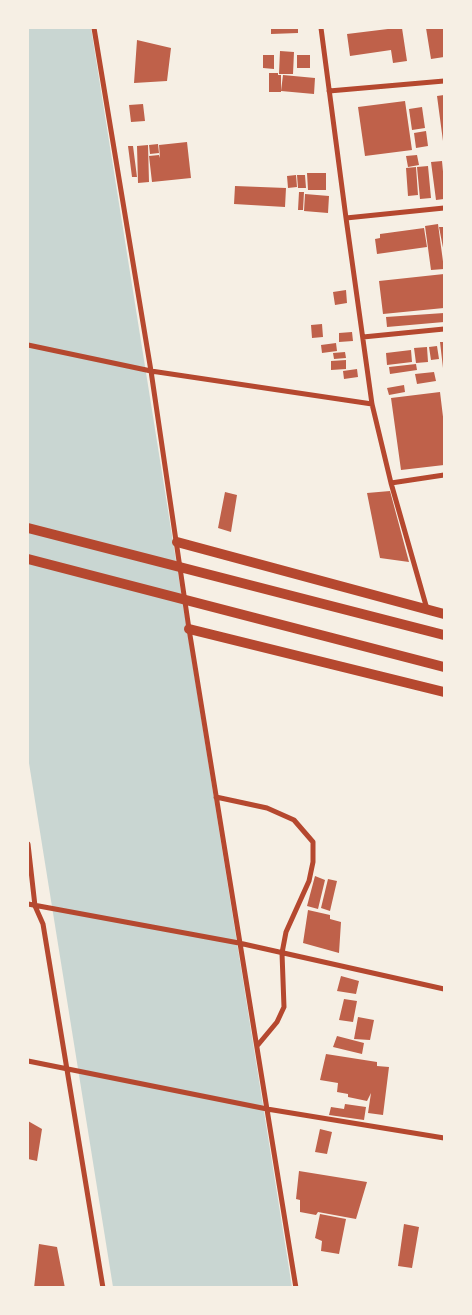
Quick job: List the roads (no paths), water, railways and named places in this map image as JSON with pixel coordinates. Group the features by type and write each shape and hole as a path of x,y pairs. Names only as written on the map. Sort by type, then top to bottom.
{"main road":[{"path":"28,528 444,635"},
{"path":"177,542 444,614"},
{"path":"28,559 444,667"},
{"path":"189,629 444,692"}],"street":[{"path":"94,28 150,371 239,943 296,1288"},
{"path":"321,28 372,404 391,483 427,609"},
{"path":"330,91 444,80"},
{"path":"346,218 444,208"},
{"path":"363,337 444,329"},
{"path":"28,345 150,371 372,404"},
{"path":"391,483 444,475"},
{"path":"216,797 267,808 294,820 313,842 313,862 309,881 286,932 282,953 284,1007 277,1022 256,1046"},
{"path":"28,844 35,906 43,924 103,1288"},
{"path":"28,904 239,943 444,989"},
{"path":"28,1061 267,1109 444,1138"}]}
